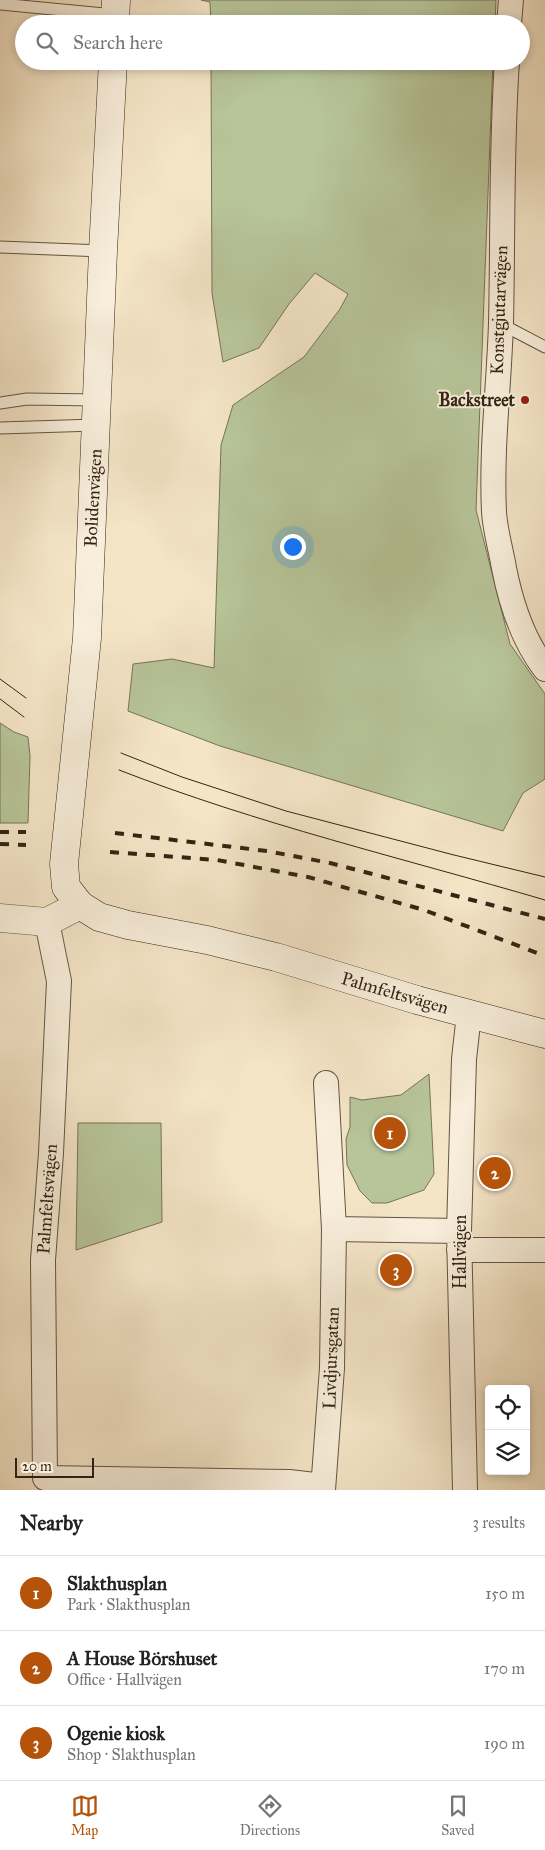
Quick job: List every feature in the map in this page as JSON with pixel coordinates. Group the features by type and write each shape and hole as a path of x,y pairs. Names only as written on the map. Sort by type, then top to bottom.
{"main road":[{"name":"Bolidenvägen","path":"90,912 66,886 64,864 87,638 113,70"},
{"path":"0,918 47,922 90,912"},
{"name":"Palmfeltsvägen","path":"90,912 128,925 207,940 276,957 469,1014 545,1034"}],"street":[{"path":"510,15 511,0"},
{"name":"Konstgjutarvägen","path":"507,70 503,148 501,324 495,414 494,514 508,585 520,624 537,659 545,669"},
{"name":"Palmfeltsvägen","path":"45,1478 43,1260 47,1227 59,981 47,922"},
{"name":"Hallvägen","path":"465,1490 459,1240 464,1059 469,1014"},
{"name":"Livdjursgatan","path":"45,1478 289,1482 323,1488 332,1368 334,1229 326,1083"},
{"path":"334,1229 545,1250"}],"lane":[{"path":"0,4 116,13"},
{"path":"0,247 103,251"},
{"path":"501,324 545,347"},
{"path":"0,403 27,399 97,412"},
{"path":"0,428 97,412"}],"green space":[{"path":"201,0 496,0 495,15 211,15 210,2"},
{"path":"211,70 493,70 476,510 510,644 545,694 545,779 523,793 503,831 220,746 128,711 133,664 172,659 214,668 221,445 233,405 304,357 340,309 348,294 315,273 289,304 259,348 223,362 212,293"},
{"path":"0,723 14,732 28,737 30,756 28,823 0,823"},
{"path":"429,1074 434,1174 424,1190 387,1203 372,1203 360,1191 347,1165 346,1139 350,1127 350,1097 362,1100 401,1095"},
{"path":"78,1123 161,1123 162,1222 76,1250"}],"tram line":[{"path":"0,679 26,698"},
{"path":"0,699 24,717"},
{"path":"121,753 182,777 286,811 545,877"},
{"path":"119,770 277,824 545,900"}],"railway":[{"path":"0,832 26,832"},
{"path":"115,833 267,851 330,863 545,919"},
{"path":"0,844 26,845"},
{"path":"110,852 217,860 308,877 424,910 545,956"}],"place":[{"name":"Backstreet","path":"525,400"},
{"name":"Slakthusplan","path":"390,1133"},
{"name":"A House Börshuset","path":"495,1173"},
{"name":"Ogenie kiosk","path":"396,1270"}]}
